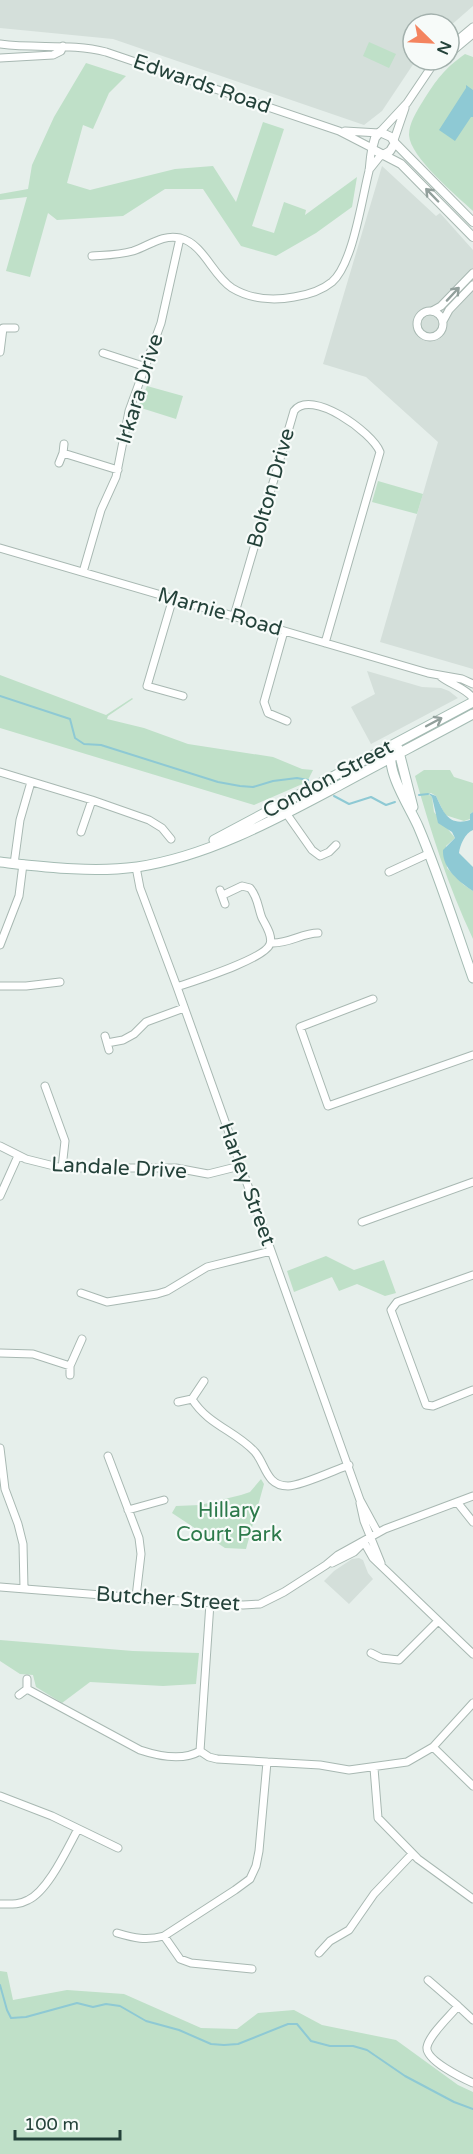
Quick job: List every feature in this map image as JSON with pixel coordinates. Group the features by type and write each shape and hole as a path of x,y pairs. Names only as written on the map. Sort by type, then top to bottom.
{"main road":[{"name":"Condon Street","path":"182,856 473,700"},
{"name":"Condon Street","path":"0,862 102,869 136,867 182,856 230,839 286,813 473,714"},
{"path":"396,743 395,756 473,978"}],"street":[{"path":"469,38 473,27"},
{"name":"Edwards Road","path":"0,44 86,47 112,54 339,131 372,148"},
{"name":"Edwards Road","path":"0,58 53,55 61,51 63,46"},
{"path":"92,256 129,252 166,237 180,238 195,246 224,281 244,294 257,298 278,299 316,291 332,282 344,265 363,200 375,138 407,103 427,72"},
{"path":"369,170 382,155 390,151 407,103"},
{"name":"Edwards Road","path":"339,131 380,133"},
{"path":"380,133 388,134 473,222"},
{"path":"372,148 397,161 473,237"},
{"name":"Irkara Drive","path":"83,572 101,510 118,470 126,420 161,323 180,238"},
{"path":"473,273 445,302 432,311 423,313 418,319 417,326 420,333 427,337 441,332 443,321 449,310 473,285"},
{"path":"432,311 440,315 443,321"},
{"path":"0,352 3,327 15,328"},
{"path":"103,353 146,367"},
{"name":"Bolton Drive","path":"234,616 294,411 301,405 322,409 347,418 376,445 380,452 325,643"},
{"path":"59,463 64,444"},
{"path":"63,453 118,470"},
{"name":"Marnie Road","path":"0,548 473,684"},
{"path":"173,598 147,686 183,696"},
{"path":"284,631 264,702 268,713 287,721"},
{"name":"Marnie Road","path":"440,676 463,688 473,700"},
{"path":"0,772 92,800 131,818 158,826 171,839"},
{"path":"0,945 19,896 20,820 31,782"},
{"path":"81,832 92,800"},
{"path":"286,813 312,850 320,856 329,852 336,845"},
{"path":"389,872 428,854"},
{"name":"Harley Street","path":"136,867 140,888 360,1500 378,1533"},
{"path":"177,987 239,965 267,950 271,943 271,936 261,915 255,893 243,886 221,893 225,904"},
{"path":"271,943 288,942 311,933 318,933"},
{"path":"0,986 26,986 62,981"},
{"path":"373,999 300,1027 328,1106 473,1055"},
{"path":"107,1043 123,1040 134,1034 146,1022 184,1008"},
{"path":"45,1086 65,1141 62,1168"},
{"name":"Landale Drive","path":"0,1146 37,1163 62,1168 176,1168 208,1174 240,1166"},
{"path":"0,1196 18,1156"},
{"path":"362,1222 473,1182"},
{"path":"81,1293 107,1302 157,1294 167,1291 207,1267 271,1251"},
{"path":"473,1275 397,1302 391,1310 426,1405 433,1406 473,1390"},
{"path":"70,1375 70,1366 82,1339"},
{"path":"0,1353 33,1354 70,1366"},
{"path":"178,1402 192,1399 204,1381"},
{"path":"192,1399 202,1414 254,1451 267,1476 277,1484 294,1485 349,1465"},
{"path":"0,1448 5,1489 23,1544 24,1588"},
{"path":"108,1456 139,1538 141,1554 136,1597"},
{"name":"Butcher Street","path":"0,1587 249,1605 264,1602 284,1592 326,1565 354,1552 378,1533 473,1496"},
{"path":"128,1510 164,1500"},
{"name":"Harley Street","path":"360,1500 361,1514 373,1558 473,1654"},
{"path":"457,1502 473,1522"},
{"path":"200,1751 210,1603"},
{"path":"371,1653 381,1658 399,1660 438,1621"},
{"path":"27,1679 27,1689"},
{"path":"27,1689 140,1750 153,1754 183,1757 200,1751"},
{"path":"19,1695 27,1689"},
{"path":"200,1751 217,1759 320,1765 349,1770 374,1768 408,1762 433,1747 473,1703"},
{"path":"433,1747 473,1786"},
{"path":"117,1933 150,1940 164,1936 250,1879 259,1851 267,1762"},
{"path":"374,1768 378,1818 412,1854 473,1899"},
{"path":"0,1796 52,1816 118,1848"},
{"path":"0,1904 15,1905 30,1900 41,1891 78,1829"},
{"path":"319,1953 330,1941 349,1930 374,1894 412,1854"},
{"path":"164,1936 180,1959 191,1963 252,1969"},
{"path":"428,1980 473,2019"},
{"path":"458,2006 435,2033 428,2044 427,2051 431,2058 473,2084"}],"shaded area":[{"path":"0,0 473,0 473,6 461,16 461,12 401,12 401,72 408,72 382,111 364,125 113,39 0,28"},
{"path":"382,166 436,216 440,213 473,250 473,669 380,642 438,442 366,377 323,364"},
{"path":"367,671 422,687 441,688 458,698 371,744 351,707 375,694"},
{"path":"352,1559 363,1560 373,1579 349,1604 324,1581"}],"green space":[{"path":"369,42 396,54 389,68 363,56"},
{"path":"465,54 473,57 473,211 425,164 411,144 409,135 414,117 444,72 461,72 461,57"},
{"path":"86,63 126,76 109,93 93,129 83,125 67,183 90,190 175,169 213,166 236,202 263,122 284,129 252,226 274,233 284,202 306,210 305,215 357,177 352,207 316,233 276,256 241,246 203,189 165,189 123,216 57,220 48,213 30,277 6,271 27,197 0,200 0,194 28,189 32,165 54,117"},
{"path":"147,386 183,396 176,419 138,407"},
{"path":"378,481 423,494 417,514 372,502"},
{"path":"0,675 106,715 132,698 107,719 144,728 188,744 273,757 302,769 313,770 307,782 254,805 0,728"},
{"path":"424,770 450,770 454,777 473,783 473,812 470,814 470,819 464,821 445,815 436,796 428,794 432,797 434,812 455,838 446,846 447,868 473,891 473,939 448,879 421,797 415,776"},
{"path":"326,1256 354,1270 384,1260 396,1293 385,1296 357,1284 339,1291 332,1277 294,1292 287,1271"},
{"name":"Hillary Court Park","path":"261,1479 264,1484 246,1549 225,1548 172,1513 176,1506 200,1505 250,1492"},
{"path":"0,1640 133,1651 199,1653 196,1684 163,1686 90,1682 62,1703 36,1687 33,1675 20,1674 0,1661"},
{"path":"0,1971 7,1972 13,2000 67,1990 124,1994 201,2028 237,2029 258,2013 294,2010 322,2025 396,2040 458,2085 473,2092 473,2154 0,2154"}],"water":[{"path":"466,85 473,90 473,117 455,141 439,130"},
{"path":"428,793 436,796 444,812 451,819 463,822 470,820 470,814 473,812 473,830 463,840 459,853 473,867 473,891 457,879 445,863 443,850 455,838 452,832 438,823 432,797"}],"waterway":[{"path":"0,696 70,719 75,738 84,744 101,745 218,782 253,787 273,781 297,778 308,780"},
{"path":"419,795 428,794"},
{"path":"334,796 349,804 371,797 386,805 395,802"},
{"path":"0,1985 11,2018 26,2017 77,2003 93,2007 106,2004 120,2006 146,2021 179,2030 211,2044 224,2045 238,2044 288,2024 297,2024 311,2041 330,2046 353,2046 367,2050 405,2076 454,2102 473,2109"}]}
